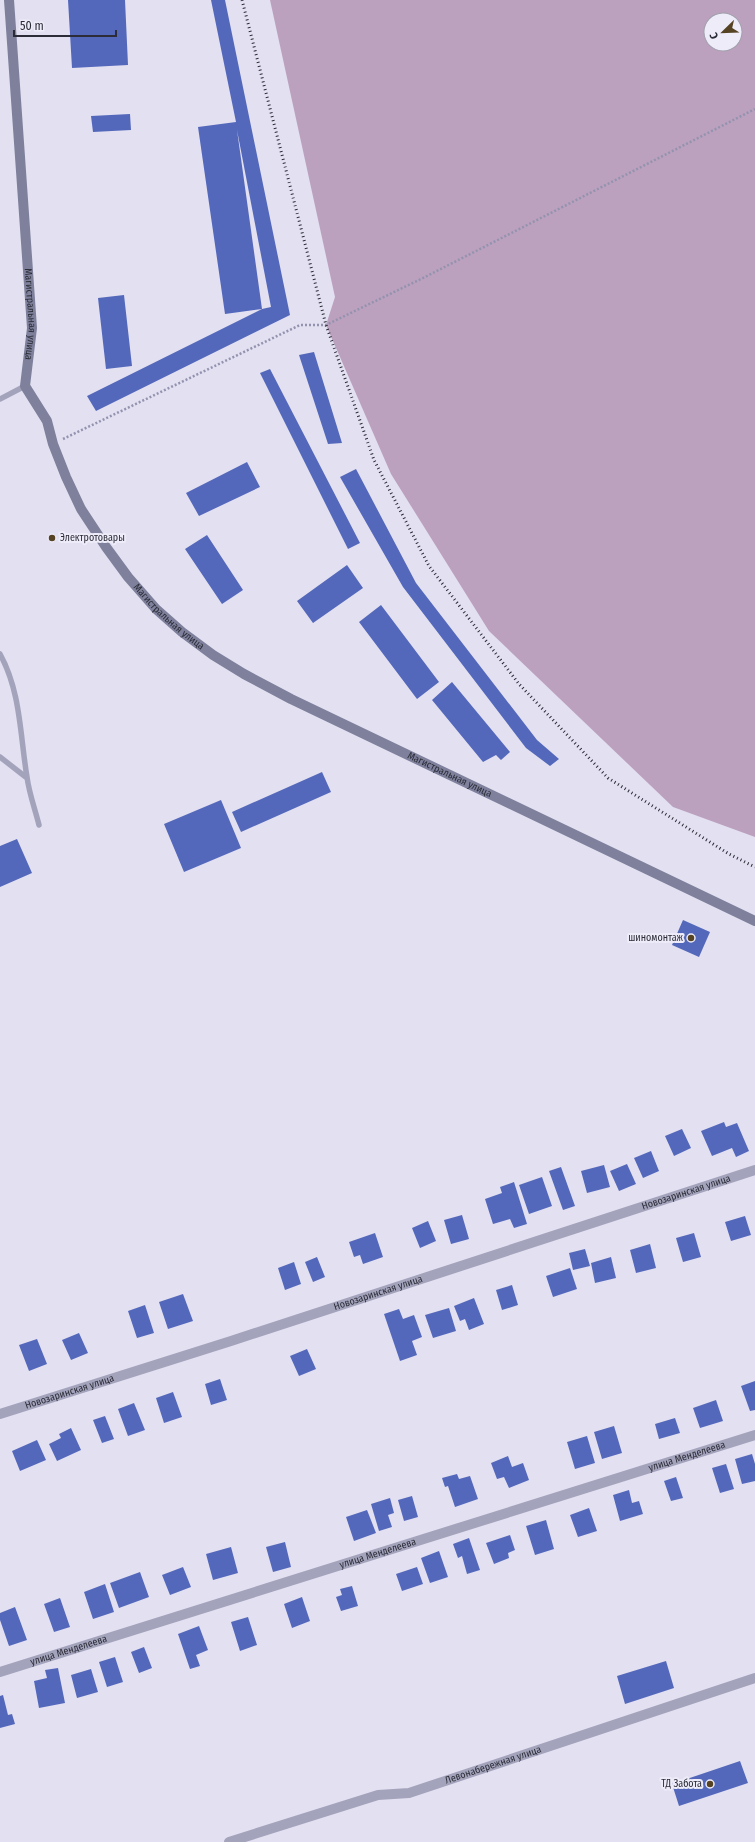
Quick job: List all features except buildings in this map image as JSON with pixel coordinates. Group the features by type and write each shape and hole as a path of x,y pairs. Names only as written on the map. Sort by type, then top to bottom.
{"main road":[{"name":"Магистральная улица","path":"9,0 26,220 32,328 25,386 47,420 53,444 66,477 82,509 106,547 128,577 156,609 182,632 213,655 244,674 291,699 755,921"}],"street":[{"name":"Новозаринская улица","path":"0,1414 260,1332 755,1170"},
{"name":"улица Менделеева","path":"0,1672 755,1435"},
{"name":"Левонабережная улица","path":"229,1842 378,1795 409,1793 755,1678"}],"lane":[{"path":"0,399 25,386"},
{"path":"0,654 6,665 15,694 23,738 27,778 39,825"},
{"path":"0,757 27,778"}],"path":[{"path":"53,444 300,325 326,325 333,322 425,277 755,109"}],"shaded area":[{"path":"270,0 755,0 755,837 673,807 489,631 391,474 326,325 335,297"}],"railway":[{"path":"242,0 326,325 374,460 429,566 519,684 608,778 729,854 755,867"}],"place":[{"name":"Электротовары","path":"52,538"},
{"name":"шиномонтаж","path":"691,938"},
{"name":"ТД Забота","path":"710,1784"}]}
